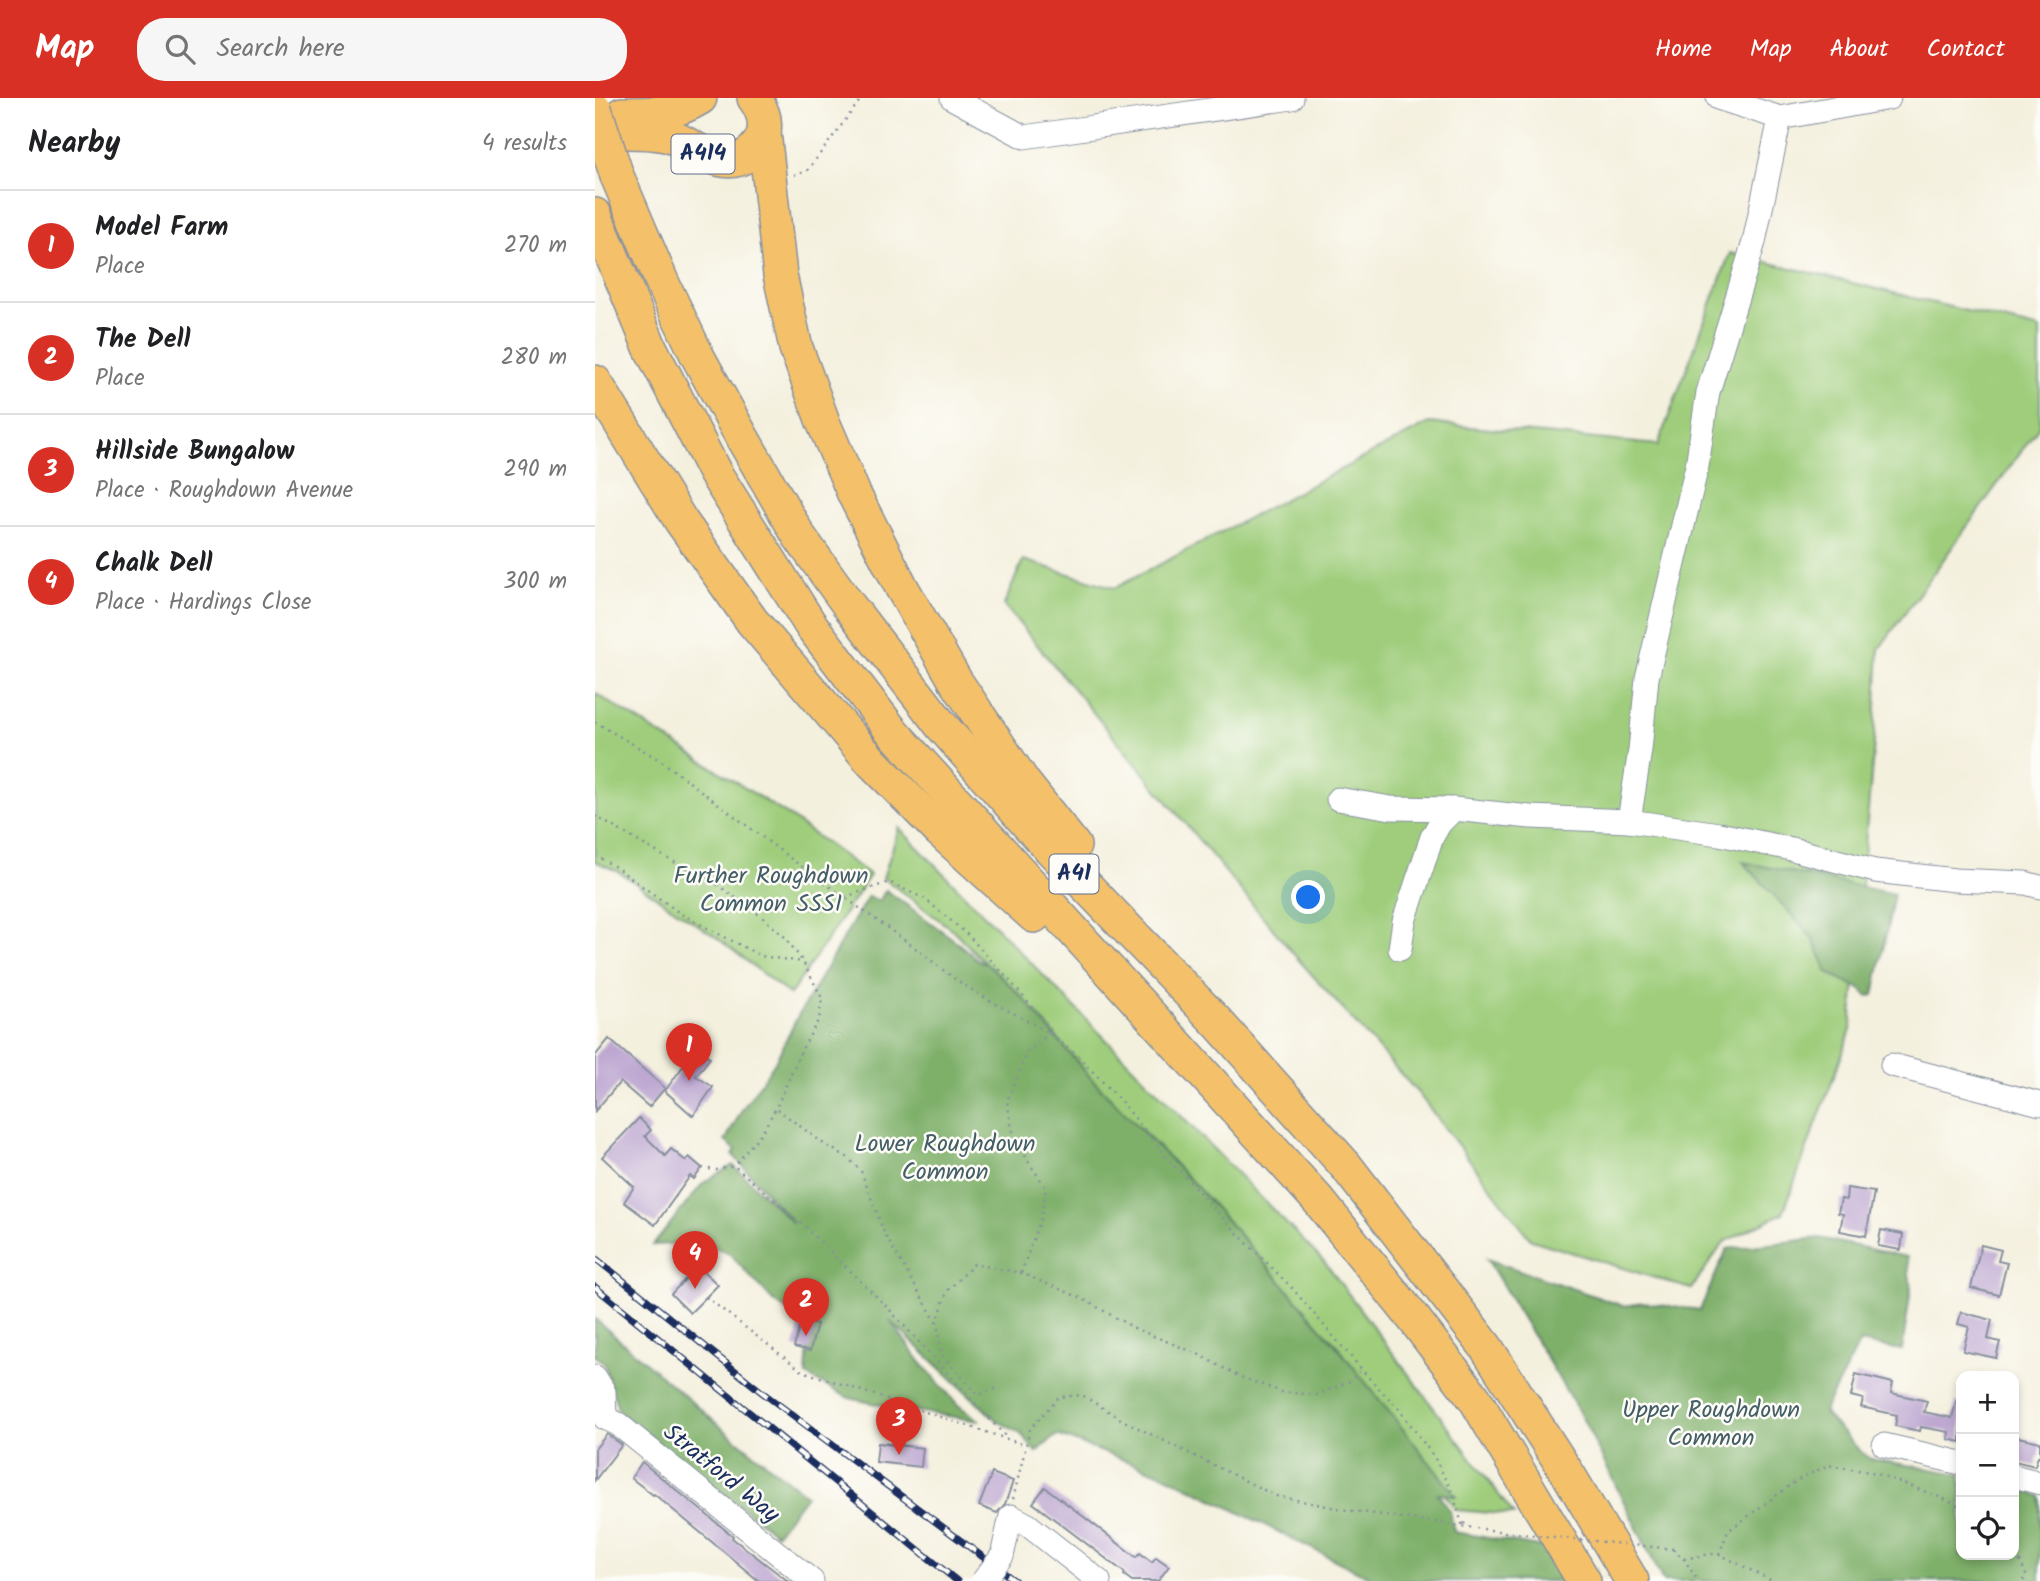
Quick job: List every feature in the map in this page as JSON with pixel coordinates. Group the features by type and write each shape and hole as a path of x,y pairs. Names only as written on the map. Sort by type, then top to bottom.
{"highway":[{"name":"A414","path":"595,111 662,114 701,98"},
{"name":"A414","path":"595,132 666,135 722,161 741,159 756,149 763,136 765,122 761,107 754,98"},
{"name":"A41","path":"595,111 617,176 662,282 698,357 799,536 849,607 941,725 1038,836 1218,1023 1346,1166 1486,1347 1570,1477 1632,1581"},
{"path":"764,131 781,275 796,348 823,422 854,494 902,588 955,680 1024,783 1125,909 1159,962"},
{"name":"A41","path":"595,215 650,347 715,473 810,624 891,730 1319,1201 1475,1399 1584,1581"},
{"path":"595,382 681,521 752,621 872,762 940,831 1086,965 1131,994"}],"street":[{"path":"952,98 1024,137 1291,98"},
{"path":"1718,98 1780,118 1889,98"},
{"path":"1629,821 1647,678 1697,466 1708,392 1754,242 1780,118"},
{"path":"1338,799 1391,808 1454,809 1530,817 1629,821 1719,834 1796,850 1875,871 1955,880 2025,883 2040,887"},
{"path":"1400,949 1404,921 1432,837 1440,823 1454,809"},
{"path":"1892,1065 2040,1104"},
{"path":"595,1377 604,1392 600,1420"},
{"name":"Stratford Way","path":"600,1420 618,1424 812,1581"},
{"path":"1884,1445 1956,1462"},
{"path":"2019,1477 2040,1483"},
{"path":"983,1581 1002,1556 1011,1516 1028,1525 1099,1581"}],"path":[{"path":"807,171 862,98"},
{"path":"595,722 660,760 956,980 1050,1032"},
{"path":"595,816 670,860 711,880 769,923 786,938 803,962 822,998 819,1019 762,1132 733,1166 716,1170 702,1168"},
{"path":"595,855 681,914 761,956 803,962"},
{"path":"845,897 889,882 925,899 968,935 1010,981 1050,1032 1079,1057 1119,1099 1172,1163 1292,1287 1399,1409 1434,1458 1452,1491 1463,1527"},
{"path":"1021,1273 1041,1218 1047,1188 1028,1161 1012,1129 1007,1101 1027,1052 1050,1032"},
{"path":"776,1108 824,1144 847,1157 861,1171 885,1235 937,1324 942,1355 978,1395 996,1389"},
{"path":"733,1166 797,1219 877,1296 1008,1439"},
{"path":"937,1324 947,1291 974,1264 1021,1273 1081,1298 1136,1329 1198,1354 1238,1376 1282,1392 1317,1395 1350,1381 1362,1369"},
{"path":"706,1297 802,1371 1025,1445"},
{"path":"1011,1516 1030,1429 1059,1397 1081,1395 1124,1421 1276,1496 1347,1510 1463,1527 1673,1549 1684,1559 1698,1581"},
{"path":"1719,1554 1728,1531 1796,1481 1828,1465 1876,1473 1956,1504"},
{"path":"1463,1527 1466,1519"},
{"path":"1684,1559 1710,1553 1719,1554 1772,1581"},
{"path":"2019,1559 2027,1577 2023,1581"}],"green space":[{"path":"1730,253 2040,329 2040,425 1879,649 1851,1030 1783,1213 1724,1242 1691,1289 1531,1240 1417,1092 1297,958 1004,605 1023,560 1115,588 1429,423 1658,445"},
{"name":"Further Roughdown Common SSSI","path":"595,693 786,814 870,875 790,995 716,937 619,872 595,861"},
{"path":"899,828 1326,1264 1514,1515 1456,1510 1337,1345 1165,1166 1016,995 954,931 883,878"},
{"path":"1743,862 1894,894 1874,995 1867,996 1861,989 1828,973 1812,937"},
{"name":"Lower Roughdown Common","path":"886,890 991,967 1023,998 1090,1077 1197,1187 1270,1269 1335,1344 1456,1496 1438,1494 1450,1511 1454,1532 1545,1548 1563,1581 1377,1581 1164,1475 1057,1435 1036,1452 1021,1434 996,1420 890,1321 922,1364 958,1405 980,1421 849,1398 806,1375 809,1326 772,1300 730,1254 702,1242 653,1245 703,1183 733,1165 793,1223 733,1155 736,1150 725,1141 742,1110 775,1062 797,1018 868,896 879,901"},
{"name":"Upper Roughdown Common","path":"1819,1238 1907,1257 1911,1289 1902,1350 1860,1342 1823,1412 1871,1459 1956,1473 1956,1560 2019,1560 2019,1490 2040,1496 2040,1581 1663,1581 1582,1417 1487,1259 1623,1306 1643,1303 1700,1310 1727,1249"},
{"path":"595,1319 722,1428 806,1495 776,1534 619,1412 604,1363 595,1356"}],"building":[{"path":"609,1039 665,1088 649,1107 620,1082 595,1111 595,1056"},
{"path":"697,1047 710,1058 696,1076 713,1087 693,1116 665,1091"},
{"path":"639,1118 651,1130 645,1136 665,1156 671,1149 686,1161 689,1157 702,1168 694,1179 690,1176 655,1225 624,1202 634,1187 602,1157"},
{"path":"1847,1188 1874,1192 1866,1236 1840,1231 1843,1214 1838,1213 1841,1199 1846,1200"},
{"path":"1881,1230 1903,1234 1901,1250 1878,1246"},
{"path":"1981,1245 2001,1250 1998,1261 2007,1263 1999,1295 1971,1288"},
{"path":"698,1266 718,1285 690,1313 671,1294"},
{"path":"1961,1312 1992,1320 1988,1339 2000,1342 1996,1358 1963,1351 1969,1327 1958,1324"},
{"path":"801,1320 817,1324 810,1351 794,1347"},
{"path":"1856,1374 1893,1383 1891,1393 1927,1401 1924,1412 1952,1418 1956,1402 1956,1441 1948,1439 1949,1432 1921,1427 1920,1431 1895,1426 1897,1415 1861,1407 1863,1399 1851,1396"},
{"path":"607,1434 622,1445 595,1480 595,1449"},
{"path":"2019,1437 2040,1442 2040,1456 2035,1466 2019,1462"},
{"path":"878,1443 923,1448 921,1467 876,1462"},
{"path":"642,1462 788,1581 759,1581 631,1478"},
{"path":"992,1473 1013,1481 1005,1504 997,1513 979,1506"},
{"path":"1045,1487 1136,1557 1140,1553 1152,1562 1156,1557 1169,1566 1158,1581 1132,1581 1033,1503"}],"railway":[{"path":"595,1258 763,1393 1015,1581"},
{"path":"595,1287 957,1581"}],"place":[{"name":"Model Farm","path":"689,1081"},
{"name":"Chalk Dell","path":"695,1289"},
{"name":"The Dell","path":"806,1336"},
{"name":"Hillside Bungalow","path":"899,1455"}]}
